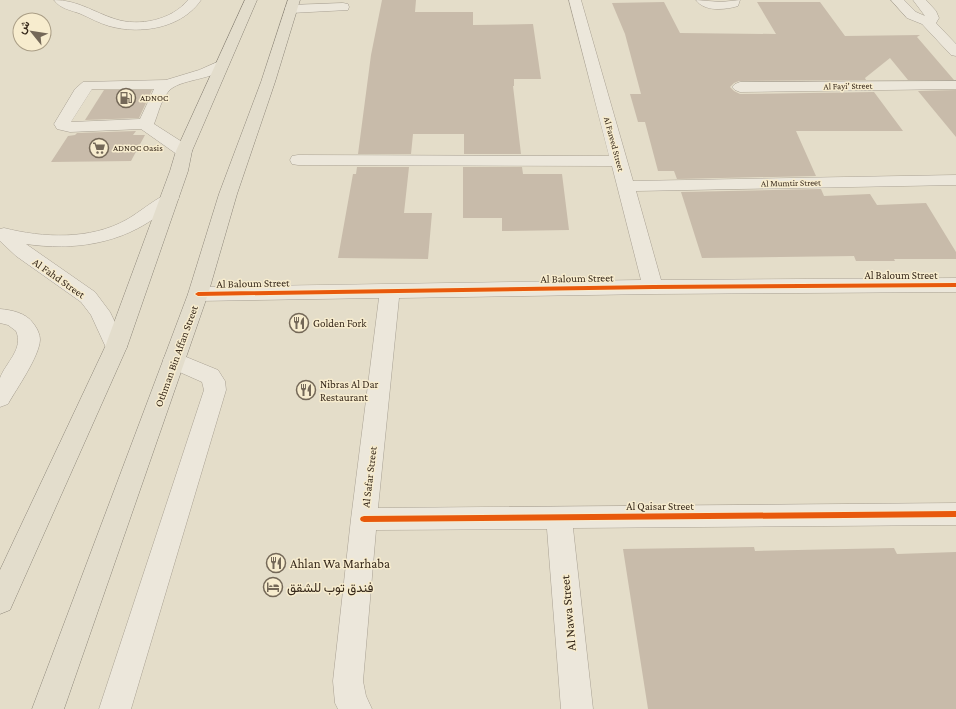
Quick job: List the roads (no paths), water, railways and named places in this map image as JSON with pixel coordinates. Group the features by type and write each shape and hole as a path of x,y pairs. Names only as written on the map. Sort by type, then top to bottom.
{"main road":[{"path":"0,601 116,347 170,198 184,150 251,0"},
{"name":"Othman Bin Affan Street","path":"48,709 198,294 228,194 268,82 292,2"}],"street":[{"path":"60,0 115,24 150,25 179,15 190,7 195,0"},
{"name":"Al Fareed Street","path":"575,0 653,287"},
{"path":"702,0 713,5 721,6 733,3 734,0"},
{"path":"897,0 912,16 927,20 956,52"},
{"path":"919,0 932,16 931,20 927,20"},
{"path":"292,2 343,7"},
{"path":"146,124 70,127 63,126 62,124 83,89 88,85 167,84 204,73 222,64"},
{"path":"146,124 160,91 167,84"},
{"name":"Al Fayi' Street","path":"740,87 956,85"},
{"path":"146,124 150,129 184,150"},
{"path":"298,160 619,161"},
{"name":"Al Mumtir Street","path":"625,186 956,180"},
{"name":"Al Fahd Street","path":"3,233 39,241 63,242 90,240 122,230 156,209 170,198"},
{"name":"Al Fahd Street","path":"3,233 23,252 88,298 100,312 116,347"},
{"name":"Al Baloum Street","path":"198,294 653,287 956,285"},
{"name":"Al Safar Street","path":"356,709 351,703 348,681 364,519 390,291"},
{"path":"0,316 19,320 28,329 30,341 3,385"},
{"path":"115,709 215,390 214,381 210,376 174,360"},
{"name":"Al Qaisar Street","path":"364,519 956,514"},
{"name":"Al Nawa Street","path":"559,517 577,709"}],"place":[{"name":"ADNOC","path":"126,98"},
{"name":"ADNOC Oasis","path":"99,148"},
{"name":"Golden Fork","path":"299,323"},
{"name":"Nibras Al Dar Restaurant","path":"306,390"},
{"name":"Ahlan Wa Marhaba","path":"276,563"},
{"name":"فندق توب للشقق","path":"273,587"}]}
